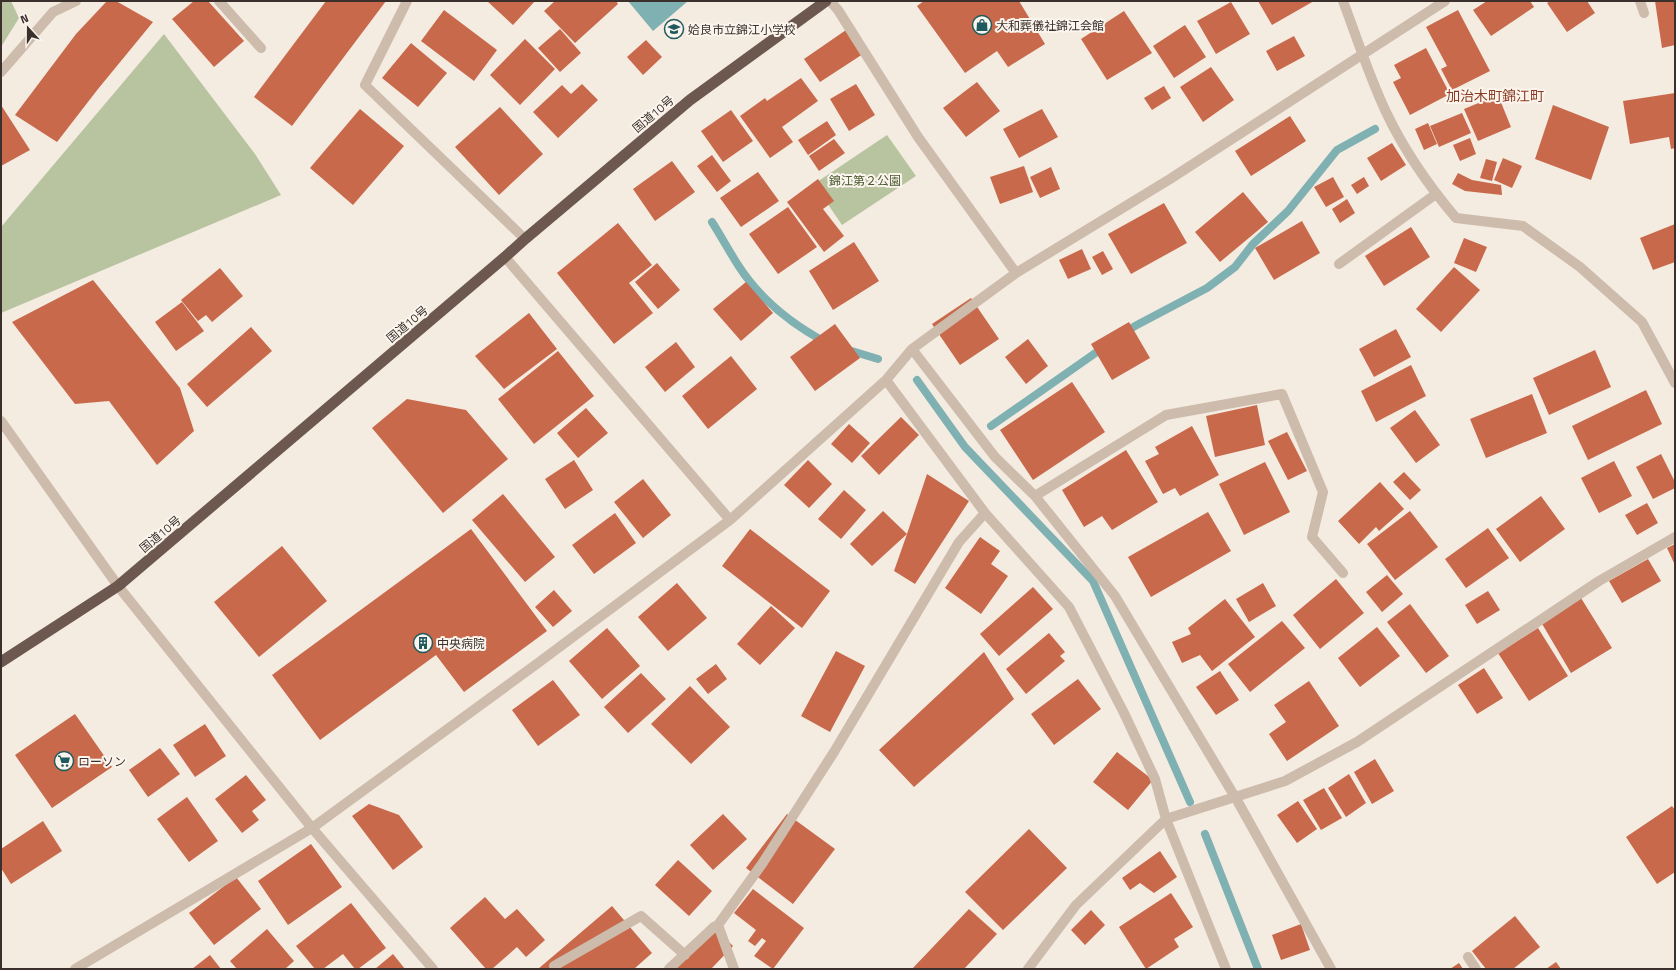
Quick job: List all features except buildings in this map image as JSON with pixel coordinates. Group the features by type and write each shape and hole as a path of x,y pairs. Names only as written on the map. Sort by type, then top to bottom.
{"highway":[{"name":"国道10号","path":"1,662 118,586 505,257 525,238 690,100 826,1"}],"street":[{"path":"1,72 53,12 76,1"},
{"path":"219,1 261,48"},
{"path":"407,1 365,85 525,238"},
{"path":"830,1 838,10 918,137 1016,273"},
{"path":"1343,1 1386,111 1410,158 1436,194 1456,218 1523,226 1580,267 1642,322 1675,383"},
{"path":"75,969 312,828 538,663 730,520 886,380 912,349 1016,273 1170,179 1445,1"},
{"path":"1640,1 1644,13"},
{"path":"1339,264 1436,194"},
{"path":"505,257 730,520"},
{"path":"912,349 995,457 1035,496 1116,596 1234,796 1331,969"},
{"path":"886,380 985,513 1069,607 1124,713 1155,779 1166,819 1226,969"},
{"path":"1035,496 1166,415 1282,394 1323,492 1312,537 1343,573"},
{"path":"1,421 118,586 312,828 433,969"},
{"path":"669,969 718,925 762,864 834,752 959,542 985,513"},
{"path":"1028,969 1076,905 1166,819 1234,796 1285,781 1357,742 1599,581 1675,537"},
{"path":"554,966 641,916 685,954"},
{"path":"718,925 734,969"},
{"path":"1468,958 1476,969"}],"green space":[{"path":"1,1 11,1 19,18 1,47"},
{"path":"164,34 255,154 281,195 1,313 1,227"},
{"name":"錦江第２公園","path":"887,135 916,176 842,225 814,184"}],"water":[{"path":"628,1 688,1 653,31"}],"waterway":[{"path":"1123,334 1135,326 1207,288 1235,267 1253,244 1288,211 1337,150 1375,129"},
{"path":"712,222 746,277 766,299 776,309 800,327 825,342"},
{"path":"991,426 1104,347"},
{"path":"845,349 878,359"},
{"path":"917,380 965,447 1093,581 1190,802"},
{"path":"1205,834 1258,969"}],"place":[{"name":"大和葬儀社錦江会館","path":"982,25"},
{"name":"姶良市立錦江小学校","path":"674,29"},
{"name":"中央病院","path":"423,643"},
{"name":"ローソン","path":"64,761"}],"district":[{"name":"加治木町錦江町","path":"1495,95"}]}
